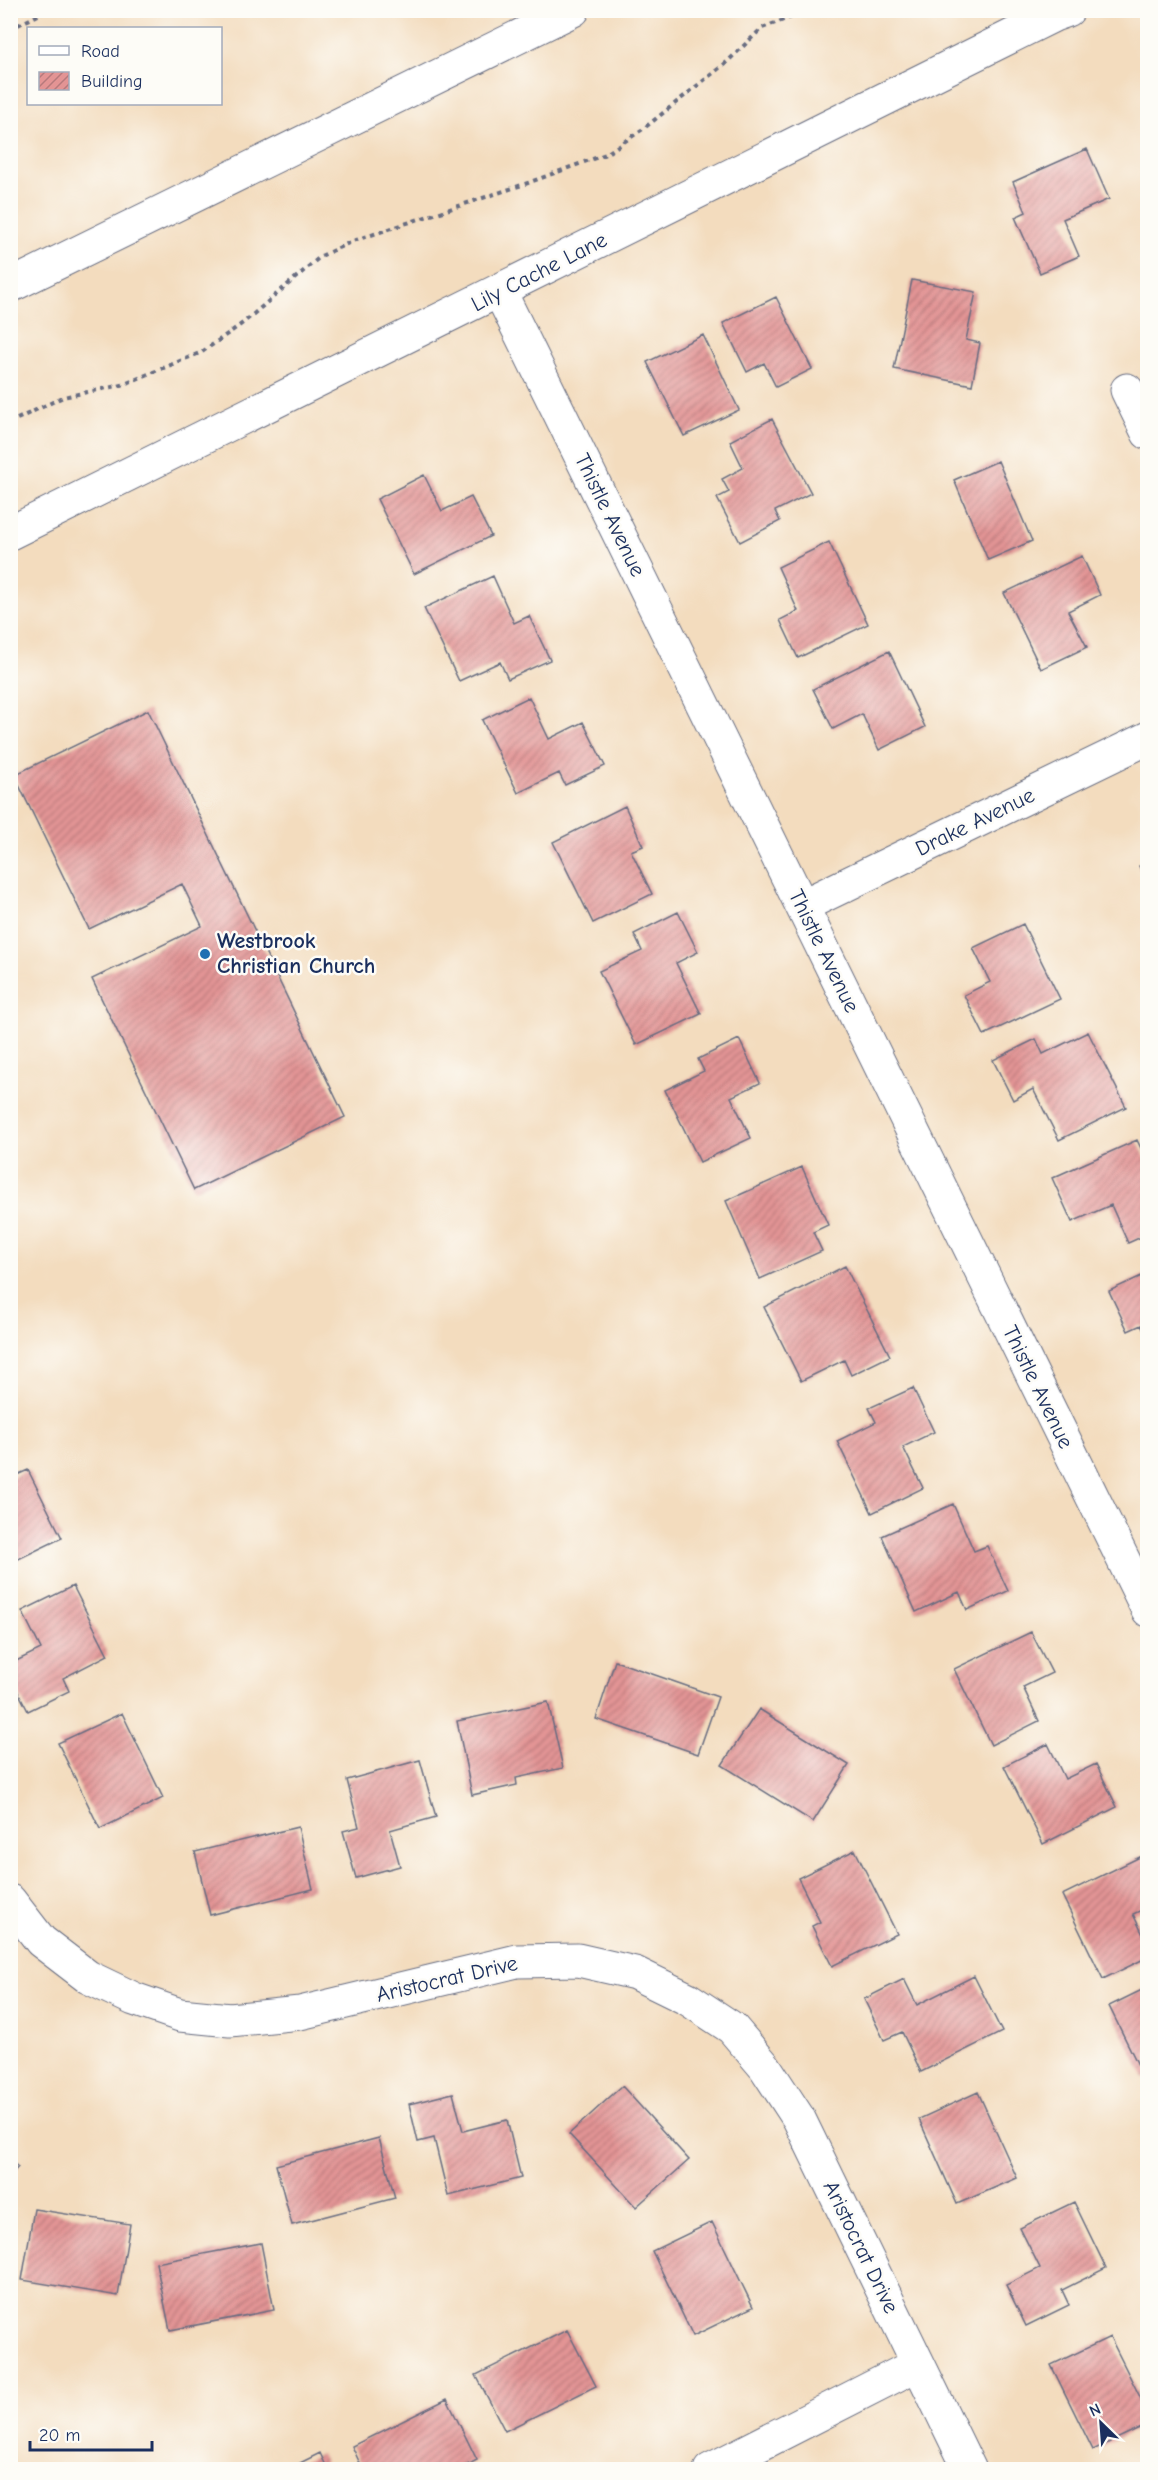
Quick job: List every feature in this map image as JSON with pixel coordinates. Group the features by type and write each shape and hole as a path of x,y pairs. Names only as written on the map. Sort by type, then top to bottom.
{"street":[{"path":"10,286 573,10"},
{"name":"Lily Cache Lane","path":"10,533 1068,10"},
{"name":"Thistle Avenue","path":"500,292 1148,1610"},
{"path":"1127,390 1148,433"},
{"name":"Drake Avenue","path":"802,906 1148,738"},
{"name":"Aristocrat Drive","path":"10,1900 41,1941 88,1977 134,1999 180,2015 230,2020 300,2013 518,1961 578,1960 635,1973 688,1999 732,2028 765,2067 799,2119 970,2469"},
{"path":"710,2469 918,2364"}],"path":[{"path":"10,29 48,10"},
{"path":"10,420 11,422 63,397 134,381 202,352 243,323 321,256 352,241 525,184 606,154 643,129 727,62 762,28 810,10"}],"building":[{"path":"1087,149 1109,199 1063,219 1079,256 1040,273 1015,217 1026,212 1013,182"},
{"path":"912,280 976,292 966,340 980,343 972,385 894,369"},
{"path":"776,297 812,369 776,387 764,363 747,372 723,323"},
{"path":"703,335 739,410 684,436 647,362"},
{"path":"772,419 811,493 775,511 780,521 740,542 717,498 729,492 722,479 743,468 730,441"},
{"path":"998,461 1032,541 988,560 954,480"},
{"path":"424,475 442,511 471,497 491,536 414,574 377,499"},
{"path":"829,542 868,624 798,658 780,620 798,611 778,567"},
{"path":"1082,556 1100,595 1068,611 1087,647 1041,669 1004,593"},
{"path":"493,576 514,623 529,616 550,660 508,679 500,662 459,681 424,608"},
{"path":"889,651 925,727 879,750 862,714 833,729 813,689"},
{"path":"529,697 549,739 583,722 605,766 565,785 559,773 518,793 482,720"},
{"name":"Westbrook Christian Church","path":"148,710 345,1117 194,1190 92,979 202,926 182,884 89,929 14,775"},
{"path":"625,806 643,846 631,851 652,894 593,923 553,842"},
{"path":"1148,862 1148,884 1139,866"},
{"path":"678,912 698,952 676,963 701,1014 636,1045 599,971 642,951 634,934"},
{"path":"1023,924 1060,999 984,1035 964,995 990,982 973,948"},
{"path":"1088,1032 1126,1107 1059,1140 1033,1089 1013,1100 993,1060 1036,1039 1043,1054"},
{"path":"739,1039 760,1083 731,1097 751,1138 700,1162 665,1090 704,1071 698,1059"},
{"path":"1137,1140 1148,1163 1148,1234 1128,1243 1111,1205 1072,1222 1052,1178"},
{"path":"802,1167 828,1225 813,1232 822,1251 760,1279 726,1201"},
{"path":"845,1266 890,1356 851,1375 844,1360 801,1381 764,1307"},
{"path":"1148,1273 1148,1339 1141,1325 1128,1331 1109,1291"},
{"path":"913,1388 934,1432 903,1447 923,1488 872,1513 837,1441 876,1422 869,1408"},
{"path":"28,1470 62,1538 10,1563 10,1478"},
{"path":"953,1504 974,1551 987,1546 1008,1591 967,1610 959,1592 916,1612 882,1536"},
{"path":"73,1586 108,1655 63,1678 69,1691 28,1711 10,1676 10,1664 41,1649 22,1611"},
{"path":"1031,1632 1052,1673 1023,1687 1039,1721 991,1745 954,1669"},
{"path":"615,1661 718,1697 698,1754 596,1719"},
{"path":"548,1702 563,1768 516,1778 517,1785 472,1795 457,1721"},
{"path":"759,1709 849,1765 813,1822 722,1765"},
{"path":"122,1713 163,1798 100,1829 58,1743"},
{"path":"1048,1744 1065,1779 1096,1764 1117,1807 1043,1844 1004,1766"},
{"path":"420,1760 436,1817 390,1830 400,1866 356,1878 343,1831 359,1827 347,1780"},
{"path":"298,1827 313,1889 210,1915 195,1852"},
{"path":"855,1850 897,1934 832,1966 812,1926 820,1922 798,1878"},
{"path":"1142,1856 1148,1866 1148,1907 1133,1914 1148,1945 1148,1957 1103,1979 1062,1895"},
{"path":"974,1976 1002,2032 921,2072 902,2032 884,2040 864,1999 904,1979 917,2005"},
{"path":"1148,1987 1148,2078 1145,2079 1109,2006"},
{"path":"622,2086 689,2160 636,2207 569,2134"},
{"path":"978,2092 1017,2178 957,2204 919,2119"},
{"path":"453,2093 463,2131 507,2120 521,2178 448,2196 434,2138 418,2142 409,2104"},
{"path":"379,2138 395,2198 292,2225 276,2165"},
{"path":"10,2160 18,2167 10,2176"},
{"path":"1074,2202 1106,2268 1062,2290 1069,2305 1026,2326 1006,2285 1040,2268 1020,2228"},
{"path":"34,2209 130,2224 118,2296 22,2280"},
{"path":"712,2222 753,2307 693,2336 652,2251"},
{"path":"261,2243 274,2310 170,2330 156,2263"},
{"path":"567,2330 596,2386 505,2431 476,2375"},
{"path":"1110,2337 1148,2413 1148,2424 1093,2450 1051,2365"},
{"path":"447,2399 477,2460 458,2470 363,2470 352,2446"},
{"path":"320,2453 328,2470 286,2470"}],"place":[{"name":"Westbrook Christian Church","path":"205,954"}]}
